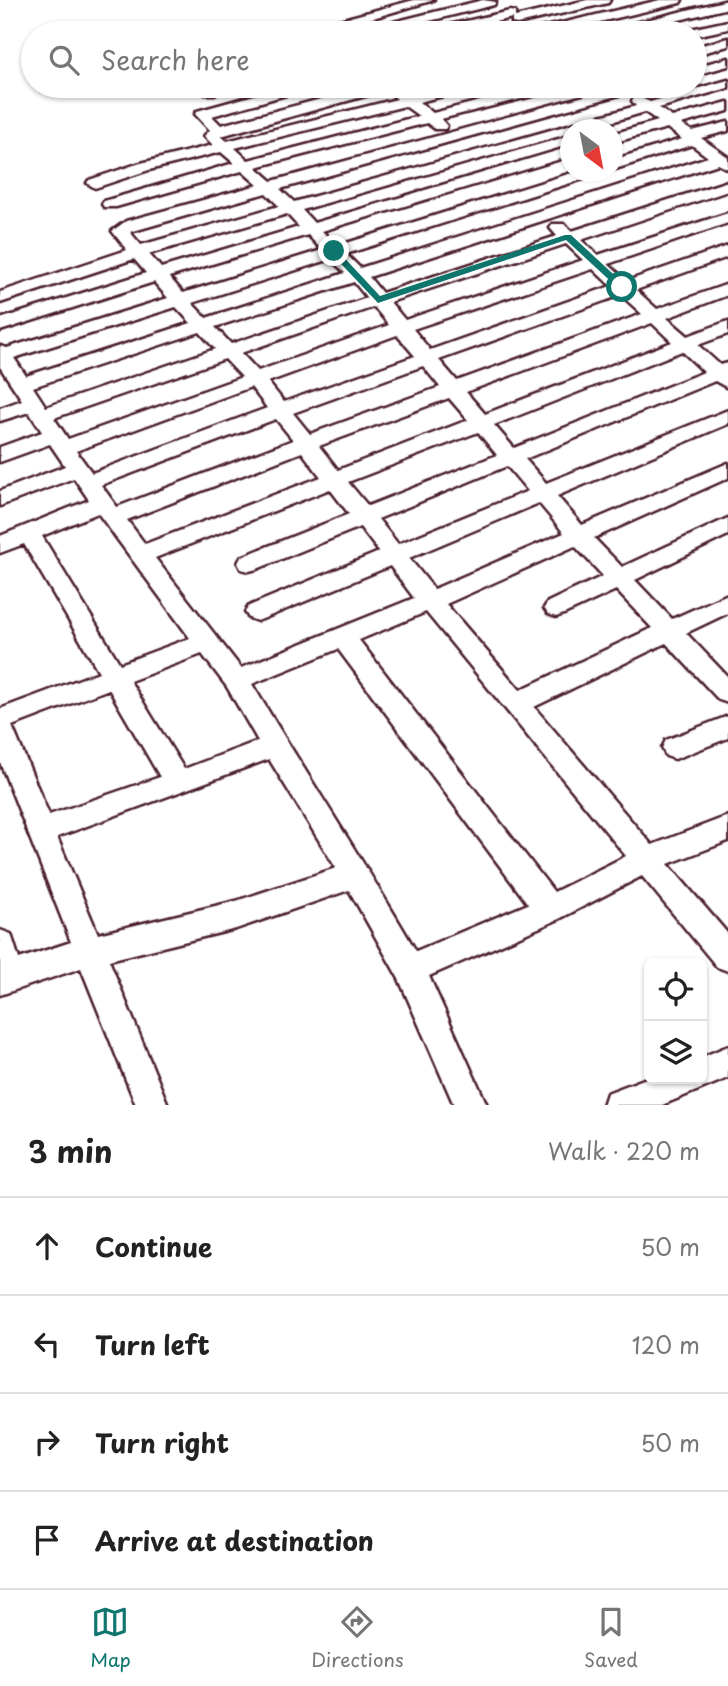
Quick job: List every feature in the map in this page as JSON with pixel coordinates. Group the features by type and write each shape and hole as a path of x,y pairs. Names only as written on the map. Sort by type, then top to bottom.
{"street":[{"path":"351,21 428,0"},
{"path":"448,21 604,0"},
{"path":"583,21 676,0"},
{"path":"475,21 503,13 523,3"},
{"path":"659,21 728,4"},
{"path":"707,29 728,24"},
{"path":"707,48 728,43"},
{"path":"707,68 728,62"},
{"path":"707,90 728,84"},
{"path":"259,98 202,114 245,165 357,275 579,536 669,632 724,684"},
{"path":"95,183 351,98"},
{"path":"406,98 519,193 685,344 724,375"},
{"path":"222,139 421,98"},
{"path":"110,204 245,165 508,98"},
{"path":"586,98 453,137 267,185 122,228 120,231 179,300 256,380 429,601 728,957"},
{"path":"637,98 724,161"},
{"path":"0,298 137,252 676,98"},
{"path":"623,136 728,106"},
{"path":"695,141 728,126"},
{"path":"623,161 728,135"},
{"path":"0,325 560,154"},
{"path":"7,368 204,324 544,215 724,161"},
{"path":"7,368 179,300 560,181"},
{"path":"0,415 38,409 230,351 728,186"},
{"path":"0,545 29,533 84,475 256,380 401,327 728,218"},
{"path":"0,499 84,475 280,410 728,251"},
{"path":"0,455 84,475 306,443 728,289"},
{"path":"140,555 479,421 728,327"},
{"path":"7,368 140,555 236,680 274,746 356,874 410,969 471,1105"},
{"path":"249,563 509,456 724,375"},
{"path":"257,612 728,416"},
{"path":"236,680 343,638 728,470"},
{"path":"556,608 728,526"},
{"path":"29,533 178,783"},
{"path":"515,704 728,603"},
{"path":"343,638 549,909"},
{"path":"0,720 207,642"},
{"path":"675,748 728,727"},
{"path":"0,729 152,1105"},
{"path":"41,830 178,783 274,746"},
{"path":"410,969 549,909 646,860 728,828"},
{"path":"0,944 4,979 91,950 236,915 356,874"},
{"path":"707,1071 728,1062"},
{"path":"619,1105 675,1084"}],"route":[{"path":"334,251 378,300 568,237 622,287"}]}
